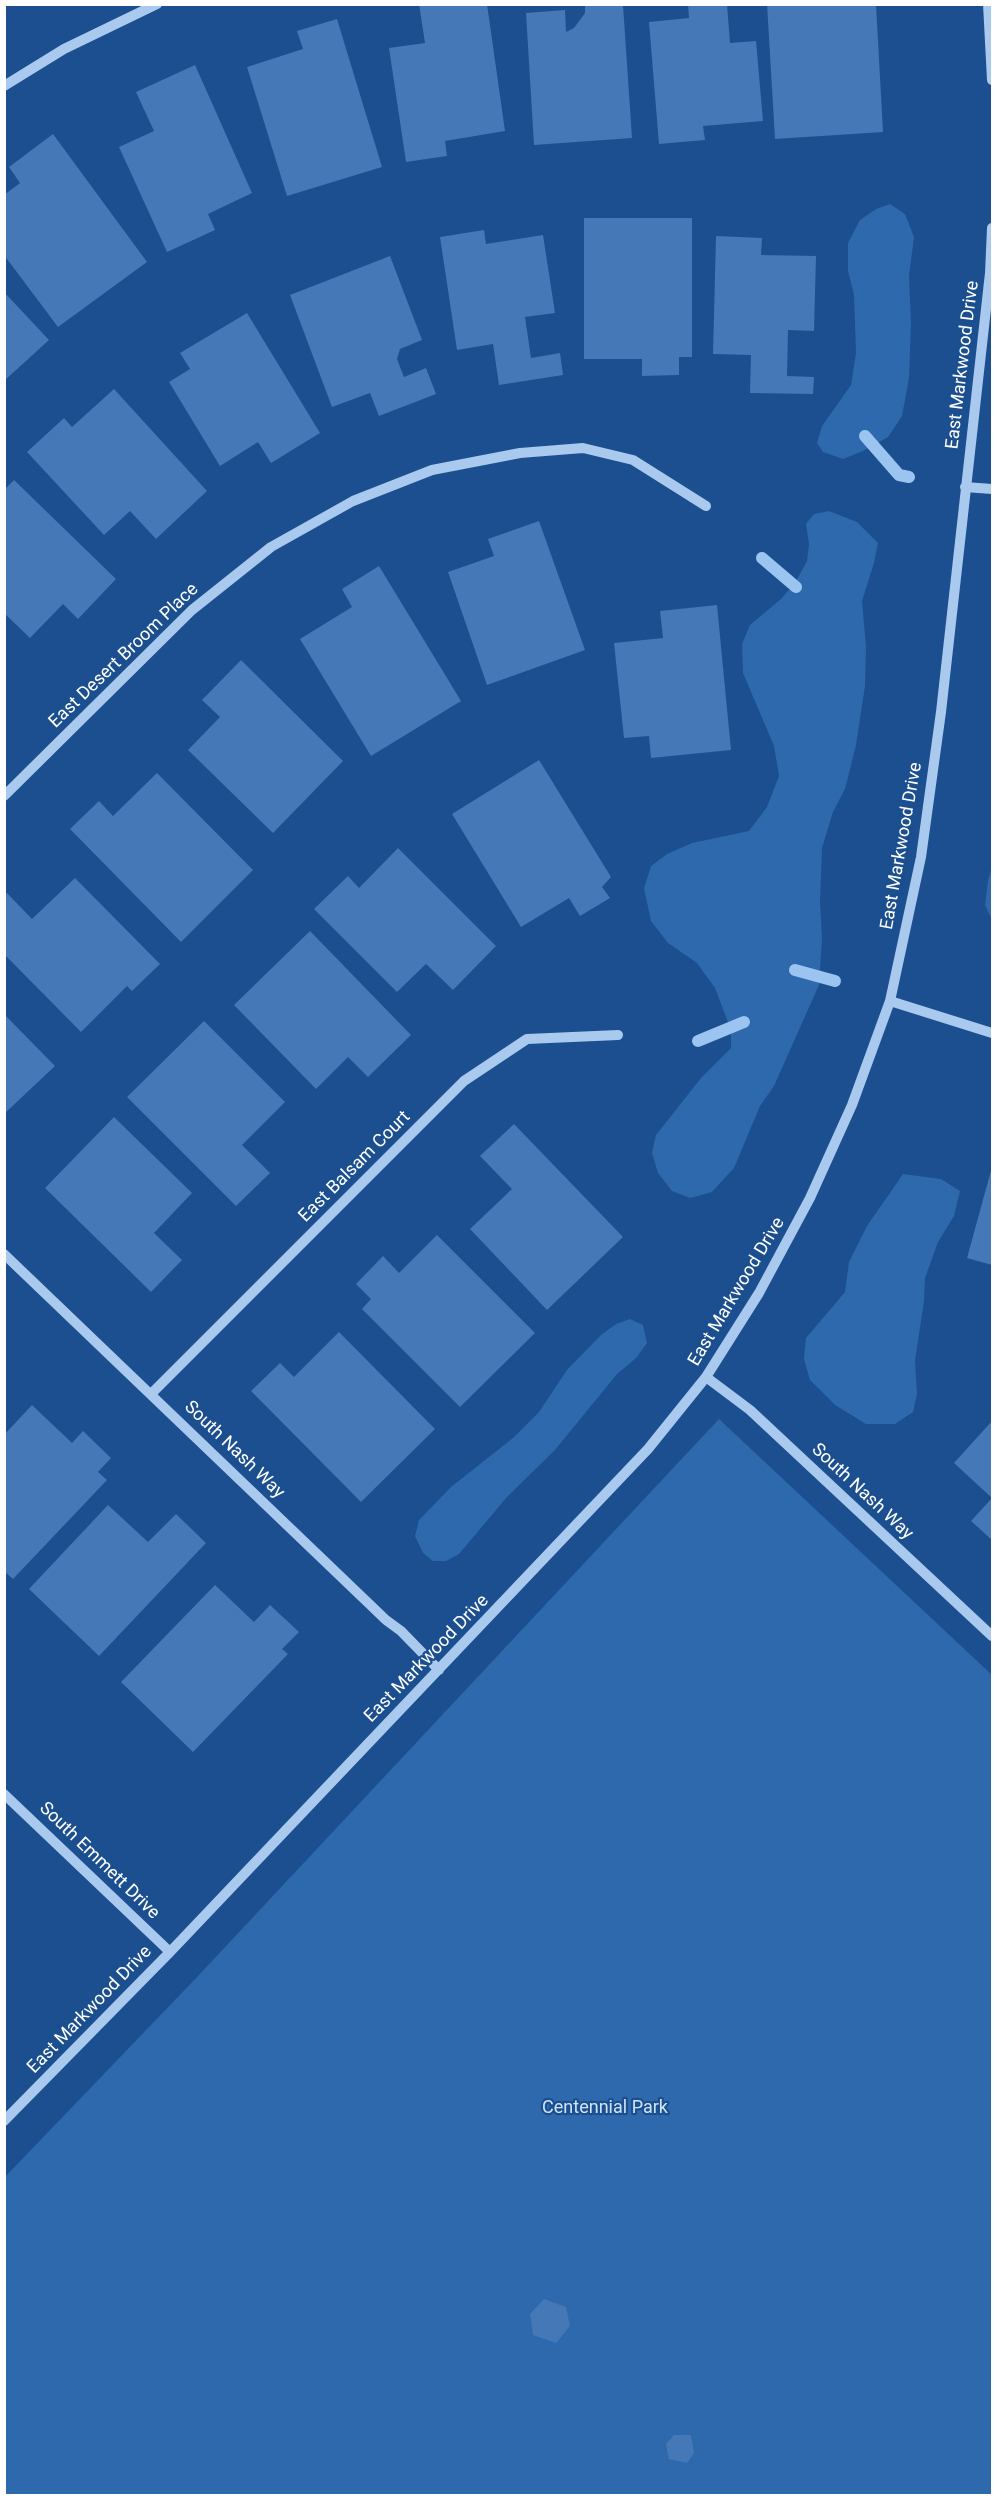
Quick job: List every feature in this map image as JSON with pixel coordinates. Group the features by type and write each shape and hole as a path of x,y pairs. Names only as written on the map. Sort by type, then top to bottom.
{"street":[{"path":"4,86 64,49 157,4"},
{"path":"988,4 993,80"},
{"name":"East Markwood Drive","path":"4,2121 170,1952 648,1449 706,1377 759,1293 810,1198 852,1105 890,1001 921,857 941,712 990,273 993,228"},
{"name":"East Desert Broom Place","path":"4,796 192,610 271,547 353,501 432,470 520,453 583,448 633,460 706,506"},
{"path":"965,487 993,489"},
{"path":"890,1001 993,1033"},
{"name":"East Balsam Court","path":"151,1394 464,1081 526,1039 618,1035"},
{"name":"South Nash Way","path":"4,1254 378,1612 401,1631 439,1670"},
{"name":"South Nash Way","path":"706,1377 750,1410 993,1636"},
{"name":"South Emmett Drive","path":"4,1794 170,1952"}],"green space":[{"path":"890,204 905,214 914,237 909,276 911,323 909,378 902,416 888,437 843,459 823,452 817,443 822,426 851,385 856,353 854,295 848,271 848,243 860,220 876,209"},
{"path":"829,511 857,522 878,543 862,601 866,647 865,686 856,745 845,789 833,812 822,848 820,902 822,938 819,985 774,1086 760,1106 734,1168 712,1192 690,1198 672,1191 658,1173 652,1153 656,1135 701,1078 731,1048 731,1030 715,988 697,963 668,943 651,921 644,888 651,866 667,854 692,843 749,831 767,807 779,776 774,746 743,673 742,644 750,625 781,599 795,583 807,561 809,544 806,524 814,514"},
{"path":"992,866 992,917 985,905"},
{"path":"903,1174 941,1179 960,1191 954,1216 938,1242 925,1278 915,1361 917,1394 913,1412 895,1424 866,1424 835,1405 810,1380 804,1359 806,1338 845,1292 849,1262 867,1226"},
{"path":"630,1319 643,1325 647,1343 636,1358 617,1374 555,1450 507,1497 459,1554 446,1561 433,1561 423,1553 415,1536 419,1520 451,1487 513,1438 539,1412 567,1370 601,1335 616,1324"},
{"name":"Centennial Park","path":"719,1419 992,1675 992,2495 5,2495 4,2178 198,1976"}],"building":[{"path":"419,4 487,4 505,131 445,141 447,156 406,162 389,48 425,43"},
{"path":"688,4 727,4 730,43 756,41 763,121 703,126 705,140 659,144 649,22 689,18"},
{"path":"767,4 876,4 883,132 775,139"},
{"path":"585,5 623,5 632,138 534,145 526,13 565,10 566,32 574,28 585,13"},
{"path":"337,19 382,167 287,196 247,67 303,49 297,31"},
{"path":"195,65 252,193 208,214 215,230 167,252 119,147 154,131 136,92"},
{"path":"53,134 147,262 58,327 4,255 4,195 20,183 9,167"},
{"path":"584,218 692,218 692,357 679,357 679,375 642,376 642,359 584,359"},
{"path":"484,230 486,244 543,235 555,313 525,317 531,358 560,353 563,375 499,385 493,344 457,350 440,237"},
{"path":"716,236 762,238 761,255 816,256 814,331 788,330 787,376 814,377 813,394 750,393 751,355 713,354"},
{"path":"390,256 422,340 400,349 397,359 404,377 426,368 436,394 379,416 370,393 332,407 290,295"},
{"path":"4,292 49,340 4,381"},
{"path":"247,313 320,433 271,463 258,442 220,466 169,382 190,369 180,353"},
{"path":"114,389 207,491 156,539 130,511 104,535 27,452 64,418 72,427"},
{"path":"14,480 116,579 78,619 63,604 30,638 4,613 4,490"},
{"path":"539,521 585,650 487,685 448,572 494,556 488,539"},
{"path":"379,566 461,701 371,756 300,639 352,607 342,589"},
{"path":"717,605 731,750 651,758 649,736 624,738 614,643 663,638 660,611"},
{"path":"241,660 343,761 273,833 188,750 220,717 202,700"},
{"path":"539,760 611,877 602,887 610,898 580,916 569,898 521,927 452,814"},
{"path":"157,773 253,870 181,942 70,829 99,801 113,816"},
{"path":"398,848 496,946 453,990 426,964 397,992 314,909 348,876 359,888"},
{"path":"75,878 160,964 132,991 127,986 81,1032 4,954 4,896 7,893 32,919"},
{"path":"310,931 411,1035 368,1077 348,1057 316,1089 234,1005"},
{"path":"4,1014 55,1066 4,1114"},
{"path":"204,1021 285,1102 242,1145 270,1173 236,1206 127,1097"},
{"path":"114,1117 192,1193 154,1233 182,1260 151,1292 45,1188"},
{"path":"514,1124 623,1237 547,1310 470,1229 512,1189 480,1156"},
{"path":"992,1167 992,1265 967,1258"},
{"path":"437,1235 535,1333 460,1407 362,1309 371,1299 356,1284 383,1256 399,1273"},
{"path":"339,1332 435,1429 361,1502 251,1391 280,1363 294,1377"},
{"path":"32,1405 72,1443 83,1431 111,1458 98,1472 107,1480 13,1579 4,1571 4,1435"},
{"path":"992,1421 992,1498 954,1463"},
{"path":"992,1498 992,1540 971,1521"},
{"path":"108,1505 148,1542 176,1514 206,1543 99,1656 29,1589"},
{"path":"215,1585 254,1622 270,1605 299,1632 282,1649 288,1654 193,1752 121,1682"},
{"path":"544,2299 566,2307 570,2326 556,2343 533,2335 530,2314"},
{"path":"674,2435 691,2435 694,2453 687,2463 669,2459 666,2444"}],"waterway":[{"path":"865,436 899,475 909,477"},
{"path":"762,558 796,587"},
{"path":"795,970 835,981"},
{"path":"698,1041 744,1022"}]}
